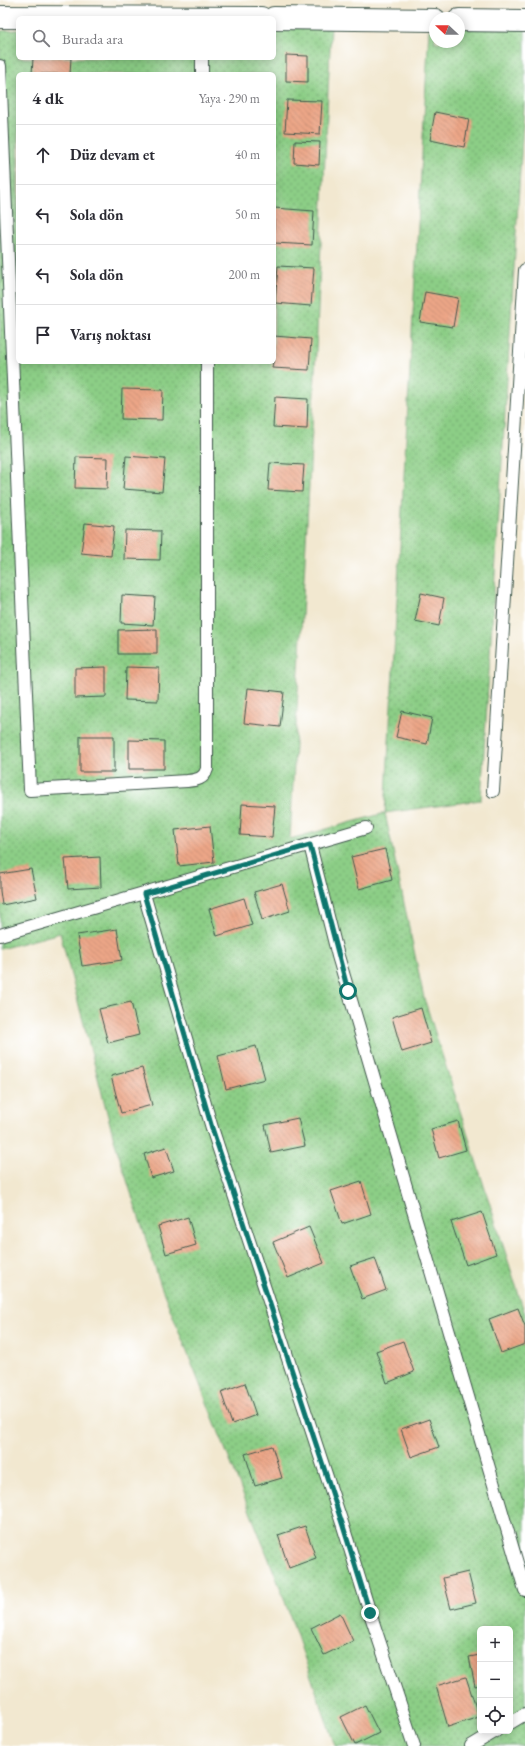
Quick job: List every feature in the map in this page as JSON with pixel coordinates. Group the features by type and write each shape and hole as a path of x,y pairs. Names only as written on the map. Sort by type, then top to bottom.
{"street":[{"path":"0,17 16,17"},
{"path":"276,18 429,20"},
{"path":"465,20 525,21"}],"lane":[{"path":"202,60 202,72"},
{"path":"0,66 30,790 187,781 198,779 205,775 208,769 207,364"},
{"path":"493,791 525,270"},
{"path":"0,935 366,828"},
{"path":"310,845 338,956 525,1590"},
{"path":"144,894 212,1128 414,1746"},
{"path":"513,1721 525,1714"},
{"path":"471,1746 491,1734"}],"green space":[{"path":"276,27 331,27 315,374 290,839 385,813 424,998 525,1314 525,1746 335,1746 281,1590 161,1286 115,1143 60,933 0,949 0,31 16,30 16,60 276,60"},
{"path":"465,28 525,28 525,91 481,800 385,813 429,29 429,48 465,48"}],"building":[{"path":"286,55 308,56 308,82 286,81"},
{"path":"33,60 71,60 70,72 32,72"},
{"path":"287,100 322,101 320,134 285,132"},
{"path":"435,112 469,119 464,147 430,140"},
{"path":"295,141 320,142 319,165 294,163"},
{"path":"276,208 314,211 312,245 276,243"},
{"path":"278,266 314,268 311,306 276,303"},
{"path":"425,292 458,298 453,327 420,322"},
{"path":"276,336 311,339 309,370 272,368 273,364 276,364"},
{"path":"122,389 163,390 162,420 121,419"},
{"path":"275,397 308,399 307,429 273,427"},
{"path":"126,456 165,459 162,492 123,489"},
{"path":"76,457 108,458 107,489 75,488"},
{"path":"270,463 304,465 302,492 268,490"},
{"path":"85,523 114,526 111,556 81,553"},
{"path":"125,530 161,531 160,560 124,559"},
{"path":"421,593 444,598 439,626 415,621"},
{"path":"122,595 155,597 153,625 121,623"},
{"path":"157,629 157,654 118,654 118,630"},
{"path":"106,667 106,697 75,698 75,668"},
{"path":"126,667 159,668 158,701 125,700"},
{"path":"248,688 284,692 280,727 244,723"},
{"path":"402,711 432,718 427,744 396,737"},
{"path":"80,736 114,736 114,772 80,772"},
{"path":"129,740 164,741 164,769 129,769"},
{"path":"242,804 275,806 272,837 240,835"},
{"path":"210,826 214,862 179,866 175,830"},
{"path":"385,849 392,880 359,889 351,857"},
{"path":"100,857 101,887 68,889 65,859"},
{"path":"31,869 37,898 2,905 0,874"},
{"path":"282,884 290,911 262,920 254,892"},
{"path":"244,898 252,925 217,936 209,909"},
{"path":"117,929 122,960 82,966 77,935"},
{"path":"131,1002 139,1035 108,1043 99,1009"},
{"path":"421,1008 431,1043 402,1052 392,1017"},
{"path":"256,1046 265,1079 226,1089 218,1056"},
{"path":"142,1068 152,1105 121,1113 111,1076"},
{"path":"298,1118 305,1146 271,1153 265,1125"},
{"path":"458,1121 466,1150 439,1158 431,1129"},
{"path":"166,1147 174,1171 151,1178 144,1154"},
{"path":"361,1181 371,1214 342,1224 331,1191"},
{"path":"482,1212 496,1254 466,1265 451,1222"},
{"path":"188,1217 196,1245 166,1254 158,1226"},
{"path":"309,1227 324,1263 288,1278 273,1242"},
{"path":"375,1258 386,1290 362,1299 350,1266"},
{"path":"518,1308 525,1326 525,1344 501,1353 489,1319"},
{"path":"403,1341 414,1372 387,1383 376,1351"},
{"path":"245,1383 256,1415 232,1424 221,1392"},
{"path":"429,1419 439,1447 411,1457 401,1429"},
{"path":"272,1446 282,1478 255,1486 245,1454"},
{"path":"305,1526 316,1558 289,1568 278,1535"},
{"path":"468,1572 476,1603 451,1609 443,1578"},
{"path":"340,1613 353,1641 324,1655 311,1628"},
{"path":"477,1656 477,1686 475,1686 469,1657"},
{"path":"466,1677 477,1711 477,1718 448,1727 436,1686"},
{"path":"365,1705 379,1733 355,1745 341,1717"}],"route":[{"path":"348,991 310,845 144,894 212,1128 343,1526 370,1613"}]}
